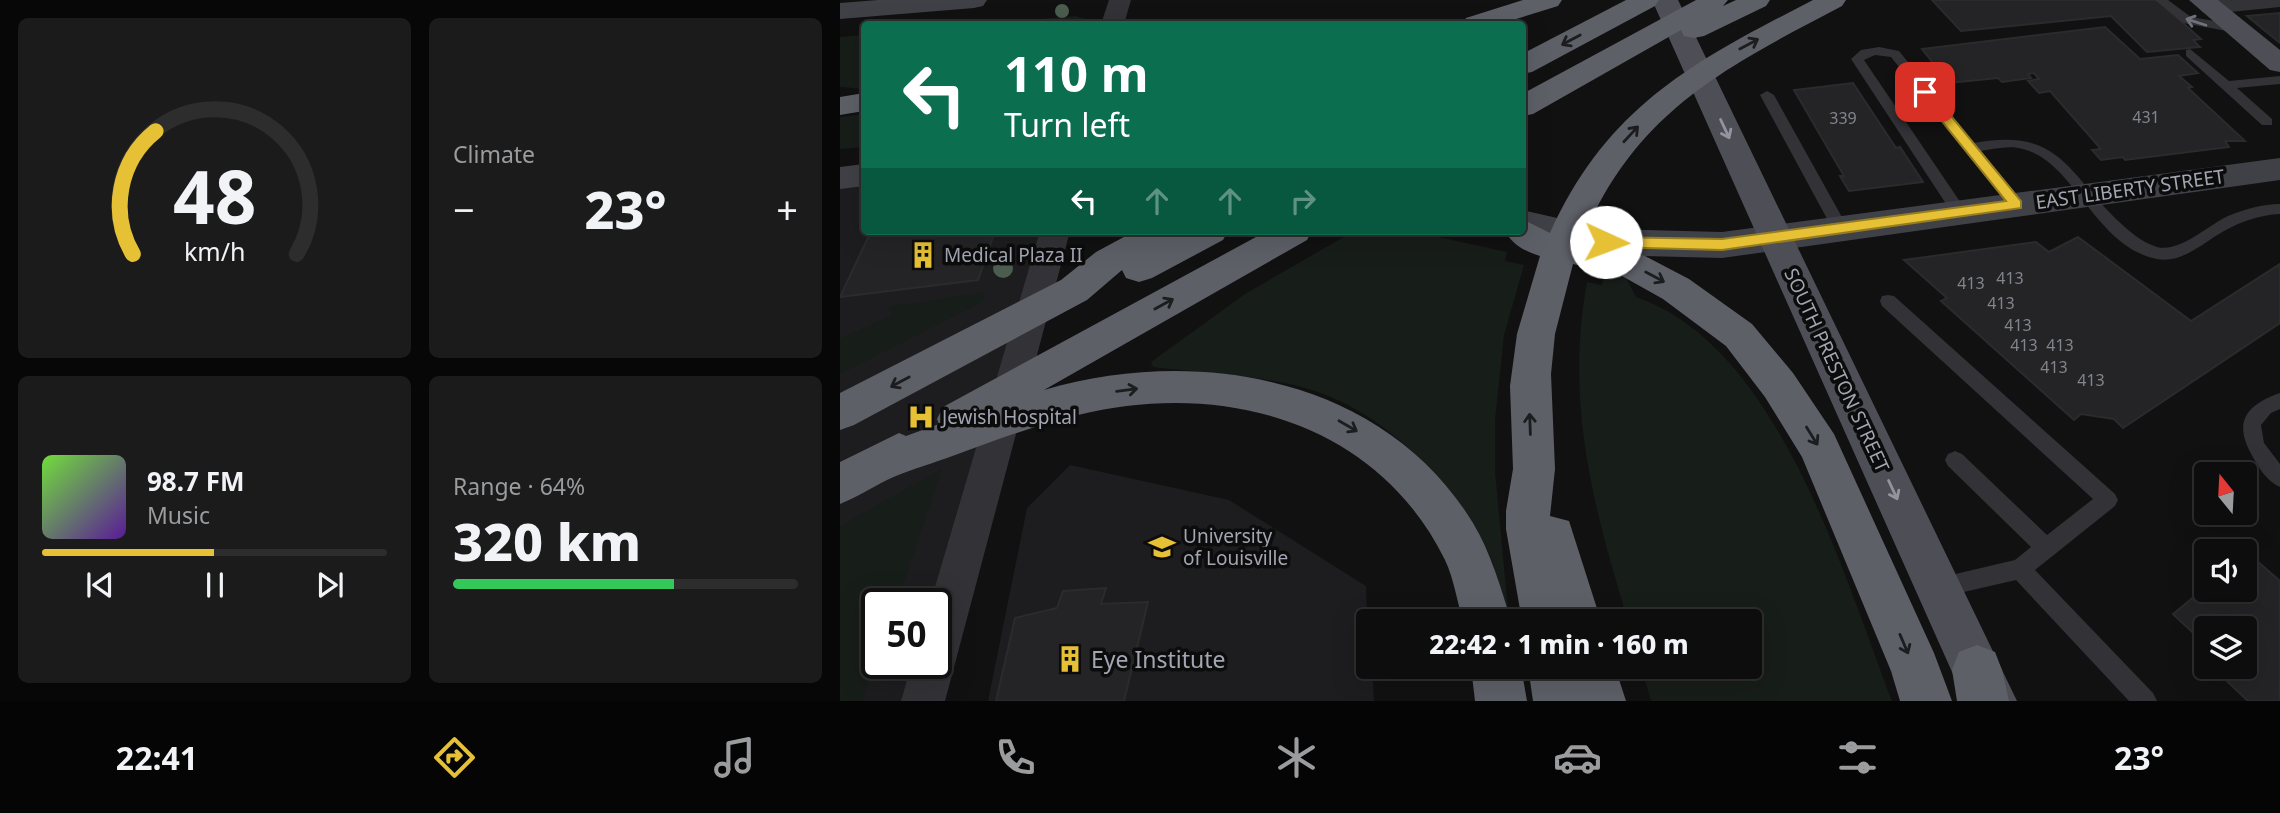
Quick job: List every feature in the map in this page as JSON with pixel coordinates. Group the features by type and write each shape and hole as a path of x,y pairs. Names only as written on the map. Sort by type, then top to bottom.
{"highway":[{"path":"1526,64 1646,0"},
{"path":"1647,45 1715,0"},
{"path":"1574,609 1534,471 1530,423 1531,375 1537,325 1549,272 1573,218 1595,178 1627,137 1671,94 1706,68 1833,0"},
{"path":"1526,105 1647,45 1755,1"},
{"path":"1489,21 1558,6"},
{"path":"1526,33 1558,6"},
{"path":"840,98 861,101"},
{"path":"840,106 861,102"},
{"path":"1526,234 1536,242 1632,265 1676,289 1712,314 1745,343 1779,385 1819,447 1916,671 1926,701"},
{"path":"840,413 1074,290 1108,261 1156,235"},
{"path":"1074,290 1111,282 1204,235"},
{"path":"858,475 953,429 1062,362 1288,235"},
{"path":"953,429 1107,393 1152,387 1218,388 1278,398 1334,418 1383,450 1418,484 1445,518 1470,564 1483,609"},
{"path":"1534,471 1528,516 1544,609"},
{"path":"1498,679 1501,701"},
{"path":"1555,679 1559,701"},
{"path":"1594,679 1600,701"}],"main road":[{"path":"840,11 974,0"},
{"name":"SOUTH PRESTON STREET","path":"1665,0 1984,691"},
{"path":"2206,3 2280,64"},
{"name":"EAST LIBERTY STREET","path":"1526,223 1606,242 1722,244 2280,169"},
{"path":"840,178 861,175"}],"street":[{"path":"1114,21 1120,0"},
{"path":"2206,3 2280,0"},
{"path":"952,597 1054,235"},
{"path":"923,701 929,679"}],"lane":[{"path":"2161,0 2187,20 2238,29"},
{"path":"1959,212 1857,59 1870,51 1882,50 1895,54 2016,204"},
{"path":"2190,53 2267,122"},
{"path":"2226,85 2280,80"},
{"path":"1767,95 1840,228"},
{"path":"1970,148 2008,142 2031,145 2051,158 2084,195 2138,245 2154,253 2170,254 2182,250 2211,231 2264,208 2280,209"},
{"path":"1888,301 2108,500 2020,569 1938,587"},
{"path":"2280,401 2266,405 2255,414 2251,428 2254,444 2265,463 2280,478"},
{"path":"1955,460 2046,548"},
{"path":"2020,569 2145,701"}],"shaded area":[{"path":"1076,16 1086,19 1085,21 1016,21"},
{"path":"861,35 861,89 840,87 840,37"},
{"path":"861,114 861,147 840,149 840,117"},
{"name":"Jewish Hospital","path":"861,175 861,235 1054,235 941,588 861,588 861,679 929,679 923,701 840,701 840,178"},
{"path":"1347,235 1429,235 1507,252 1505,261 1524,265 1504,335 1495,420 1495,471 1508,609 1503,606 1490,556 1461,507 1422,461 1376,422 1326,395 1287,383 1153,367 1151,362 1245,294"},
{"path":"1605,266 1625,276 1636,297 1686,323 1729,363 1766,412 1799,469 1827,530 1892,701 1651,701 1645,679 1762,679 1762,609 1625,609 1594,495 1581,412 1579,370 1587,282 1602,285"},
{"path":"985,292 983,301 840,374 840,339 892,315 888,307"},
{"name":"University of Louisville","path":"1070,465 1229,500 1366,586 1367,609 1356,609 1356,679 1373,679 1374,701 988,701 1027,508"},
{"path":"942,469 901,588 861,588 861,679 870,679 862,701 840,701 840,526"}],"building":[{"path":"1932,0 2157,0 2201,39 2193,40 2200,47 2147,52 2111,16 1961,31"},
{"path":"2280,13 2280,43 2247,16"},
{"path":"2105,27 2140,59 2178,55 2198,73 2179,76 2192,87 2188,88 2245,141 2225,141 2229,147 2125,160 2123,157 2101,160 2092,150 2101,149 2050,91 2039,93 2028,81 2039,79 2034,73 2028,74 2031,78 2002,82 1998,78 1949,83 1922,49"},
{"path":"1853,83 1896,148 1900,147 1923,182 1849,191 1840,176 1844,176 1794,90"},
{"name":"Medical Plaza II","path":"869,235 994,235 978,280 840,297"},
{"path":"2078,237 2191,321 2280,264 2280,323 2123,428 2114,419 2081,414 2074,420 1941,301 1947,298 1904,260 2036,242 2049,252"},
{"path":"2257,561 2280,581 2280,701 2248,701 2225,679 2257,679 2257,616 2194,616 2194,634 2173,614 2194,597 2194,602 2257,602"},
{"name":"Eye Institute","path":"1106,588 1101,604 1148,602 1124,701 996,701 1015,618 1057,608 1063,591"}],"place":[{"name":"Medical Plaza II","path":"923,255"},
{"name":"Jewish Hospital","path":"921,417"},
{"name":"University of Louisville","path":"1162,547"},
{"name":"Eye Institute","path":"1070,659"}],"route":[{"path":"1606,242 1722,244 2016,204 1925,92"}]}
